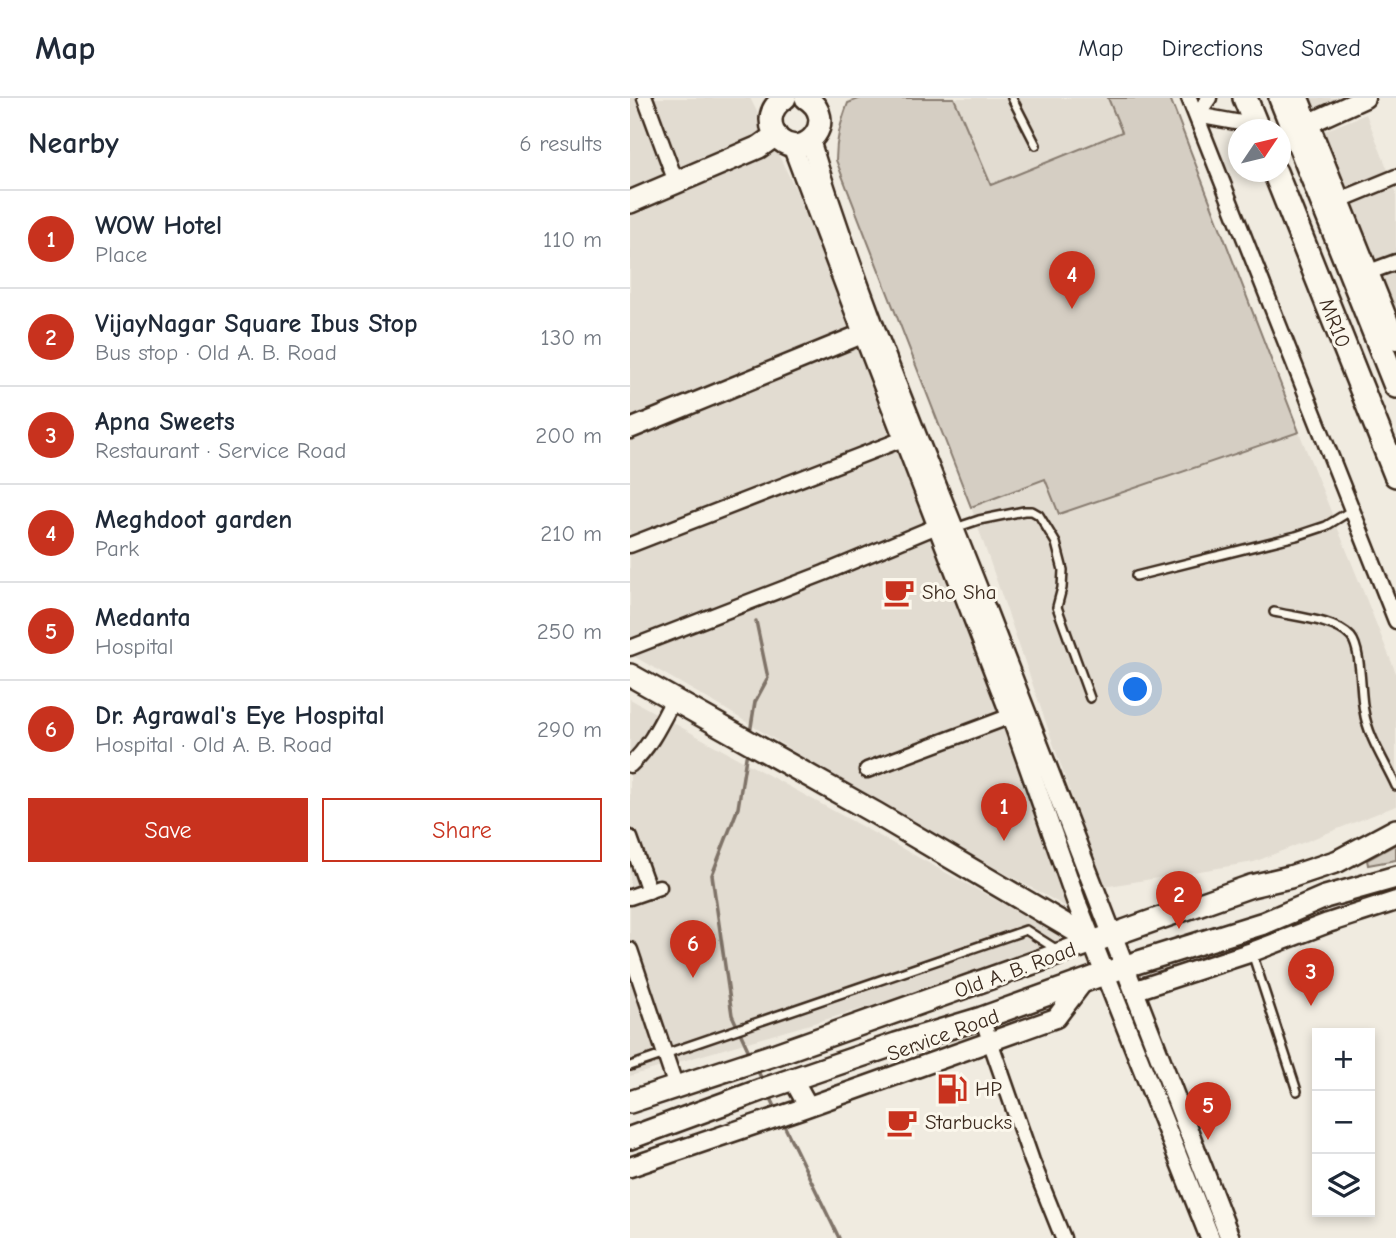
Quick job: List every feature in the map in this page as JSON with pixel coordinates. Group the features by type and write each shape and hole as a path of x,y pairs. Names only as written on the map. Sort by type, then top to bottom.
{"main road":[{"path":"1245,98 1253,119"},
{"name":"MR10","path":"1280,98 1396,386"},
{"path":"777,101 771,122 793,140"},
{"path":"630,202 760,147 793,140 819,129 819,103"},
{"name":"MR10","path":"1279,182 1396,475"},
{"path":"630,675 877,814 1093,941"},
{"name":"Old A. B. Road","path":"630,1102 776,1054 1251,886 1290,877 1338,861 1396,830"},
{"name":"Old A. B. Road","path":"630,1138 761,1090 1105,973 1264,923 1325,897 1396,877"}],"street":[{"path":"645,98 676,182"},
{"path":"1189,98 1396,621"},
{"path":"1197,115 1209,98"},
{"path":"1299,98 1396,340"},
{"path":"1310,123 1365,98"},
{"path":"1197,115 1228,122"},
{"path":"793,140 946,527 1136,990 1230,1238"},
{"path":"1340,200 1396,177"},
{"path":"1369,272 1396,262"},
{"path":"630,418 867,326"},
{"path":"630,429 867,326"},
{"path":"867,326 903,439 946,527 1078,906 1210,1238"},
{"path":"630,545 903,439"},
{"path":"630,648 946,527"},
{"path":"630,765 655,734 673,700"},
{"path":"867,770 1011,716"},
{"path":"630,838 654,889 630,897"},
{"path":"1136,990 1396,901"},
{"path":"630,950 676,1087"},
{"name":"Service Road","path":"630,1167 1056,1018 1084,981"},
{"path":"982,1017 1032,1161 1063,1238"},
{"path":"790,1080 804,1108"}],"lane":[{"path":"1012,98 1036,145"},
{"path":"1136,576 1297,536 1326,526 1352,510"},
{"path":"946,527 1024,511 1039,514 1056,543 1063,570 1057,607 1090,698"},
{"path":"1275,612 1330,624 1351,636 1357,646 1367,725 1396,786"},
{"path":"630,1066 1026,930 1062,953"},
{"path":"1252,952 1297,1091"}],"shaded area":[{"path":"630,98 750,98 795,188 863,349 1025,770 1072,910 882,806 722,707 630,654"},
{"path":"861,98 954,98 991,185 1122,132 1108,98 1170,98 1299,432 1059,514 1045,479 971,507 836,160 839,131 848,103"},
{"path":"954,98 1108,98 1122,132 990,185"},
{"path":"1309,98 1354,98 1316,115"},
{"path":"1366,114 1396,191 1396,318 1324,131"},
{"path":"1299,432 1396,673 1396,806 1254,862 1103,887 971,507 1045,479 1059,514"},
{"path":"630,699 697,736 1080,946 630,1076"},
{"path":"1396,844 1396,860 1368,865 1367,860"}],"waterway":[{"path":"750,733 755,702 768,678 756,621"},
{"path":"747,751 738,808 712,875 732,1015 750,1054"},
{"path":"756,1067 763,1082"},
{"path":"770,1096 777,1111"},
{"path":"782,1121 839,1238"}],"place":[{"name":"Meghdoot garden","path":"1072,309"},
{"name":"Sho Sha","path":"899,592"},
{"name":"WOW Hotel","path":"1004,841"},
{"name":"VijayNagar Square Ibus Stop","path":"1179,929"},
{"name":"Dr. Agrawal's Eye Hospital","path":"693,978"},
{"name":"Apna Sweets","path":"1311,1006"},
{"name":"HP","path":"952,1089"},
{"name":"Starbucks","path":"902,1122"},
{"name":"Medanta","path":"1208,1140"}]}
